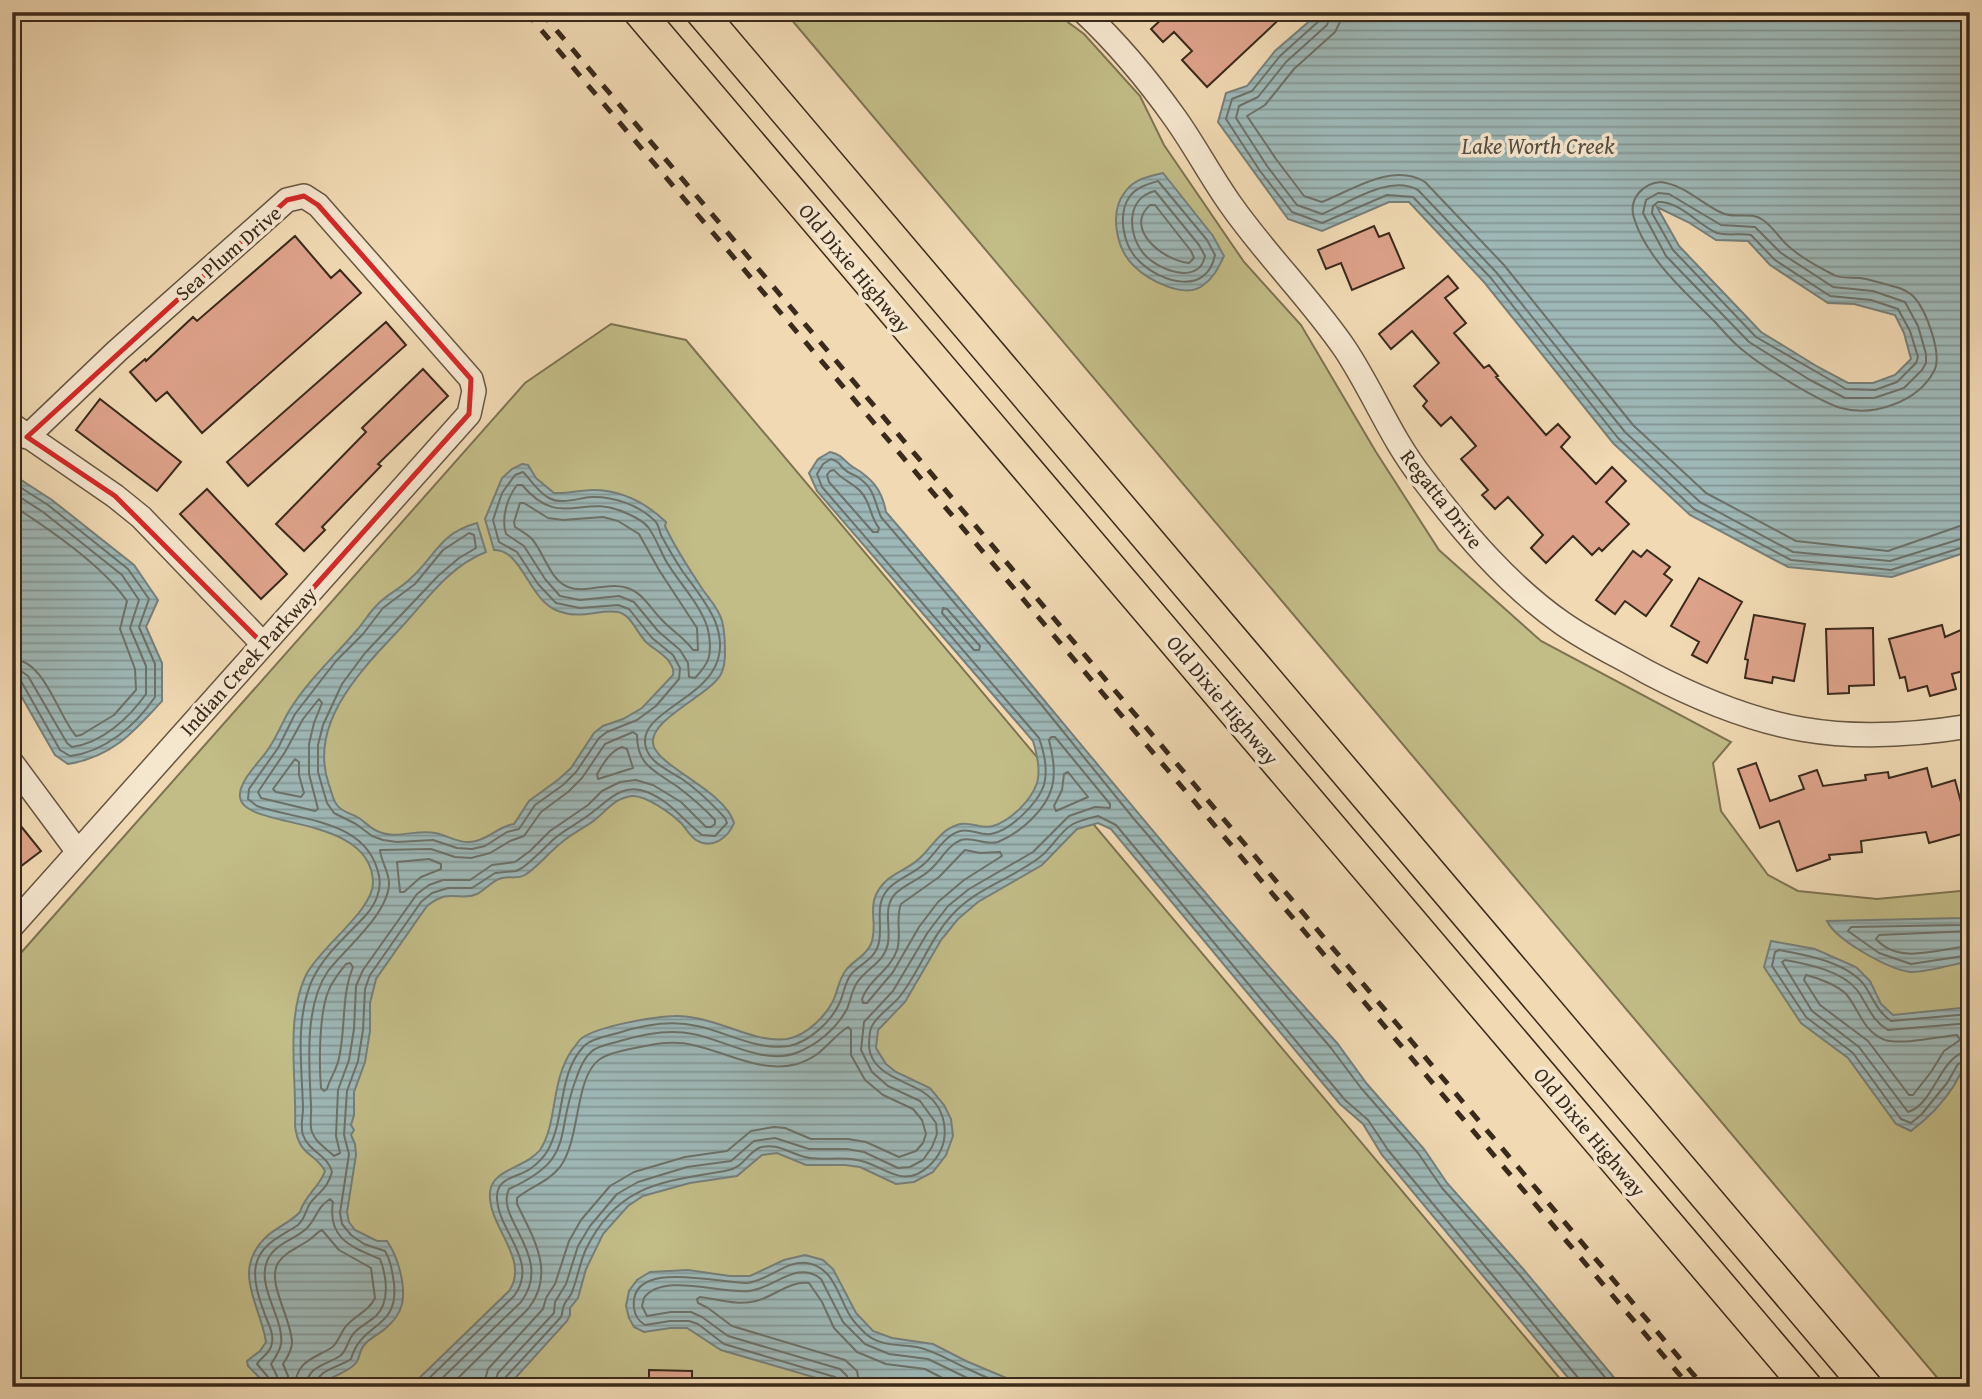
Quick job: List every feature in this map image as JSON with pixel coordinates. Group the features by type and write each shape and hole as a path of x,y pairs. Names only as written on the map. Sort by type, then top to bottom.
{"main road":[{"name":"Old Dixie Highway","path":"639,12 1807,1387"},
{"path":"701,12 1867,1387"}],"street":[{"name":"Regatta Drive","path":"1098,16 1176,119 1261,248 1344,348 1367,383 1398,444 1422,479 1483,551 1526,595 1602,648 1691,695 1754,719 1799,730 1846,736 1924,734 1970,726"},
{"name":"Sea Plum Drive","path":"20,431 117,351 288,200 304,196 318,205 471,379 474,391"},
{"name":"Indian Creek Parkway","path":"12,926 469,414 474,391"},
{"path":"20,431 141,517 264,644"},
{"path":"12,763 78,852"}],"highlighted area":[{"path":"304,196 318,205 471,379 469,414 263,644 115,496 27,437 287,200"}],"shaded area":[{"path":"785,12 1054,12 1084,34 1140,96 1164,145 1244,262 1301,325 1376,452 1439,550 1541,641 1731,742 1713,763 1721,811 1768,875 1798,891 1877,899 1970,890 1970,1387 1945,1387"},
{"path":"611,324 686,340 1567,1387 12,1387 12,963 525,383"}],"water":[{"name":"Lake Worth Creek","path":"1320,12 1970,12 1970,551 1892,577 1788,567 1690,515 1613,443 1484,282 1409,202 1389,202 1322,231 1288,219 1218,122 1226,93 1247,86 1275,51","holes":["1657,207 1716,240 1748,241 1770,265 1828,303 1854,304 1895,315 1904,333 1911,359 1895,375 1873,383 1848,383 1761,332 1679,246"]},
{"path":"1163,173 1213,236 1224,256 1210,280 1194,289 1176,289 1148,277 1128,259 1119,240 1117,210 1125,192 1137,181"},
{"path":"830,452 841,457 875,485 886,512 1222,912 1337,1043 1367,1084 1424,1149 1447,1183 1622,1387 1577,1387 1570,1380 1382,1155 1363,1124 1340,1104 1111,829 1098,823 1077,829 1042,865 978,902 958,919 941,940 905,1002 878,1030 876,1048 886,1064 896,1072 930,1088 951,1119 953,1136 946,1155 933,1172 914,1182 896,1184 860,1167 806,1165 777,1153 762,1155 737,1176 690,1183 643,1196 628,1206 603,1234 586,1269 578,1298 570,1308 567,1321 507,1387 410,1387 509,1291 515,1267 491,1205 492,1184 503,1173 527,1161 540,1150 546,1139 560,1075 572,1050 581,1039 613,1026 679,1016 700,1019 769,1039 787,1039 801,1034 826,1012 844,973 869,948 873,936 875,896 887,880 918,860 951,827 966,824 988,827 1000,823 1019,809 1034,790 1039,767 1033,741 817,491 809,473 818,459"},
{"path":"522,464 528,465 536,478 554,493 593,490 613,492 650,509 666,522 665,526 678,550 721,617 725,655 722,672 715,682 670,716 655,734 653,743 665,761 718,800 734,823 724,838 713,843 702,843 659,806 638,797 626,797 565,839 525,875 502,878 477,894 442,897 427,906 376,979 370,1003 370,1031 365,1062 354,1092 351,1125 354,1130 351,1135 356,1155 347,1212 349,1222 355,1230 377,1241 387,1241 400,1271 403,1288 401,1307 389,1325 363,1346 352,1367 319,1387 261,1387 262,1380 248,1366 247,1361 260,1351 266,1342 251,1289 250,1264 255,1251 265,1238 300,1212 325,1171 300,1143 295,1126 293,1049 300,992 313,964 365,904 373,882 367,860 352,844 331,833 246,807 240,797 240,791 246,778 269,748 304,689 374,608 410,579 446,539 477,523 486,552 459,567 426,599 367,665 340,702 325,742 324,763 333,798 342,810 384,834 428,832 465,842 482,839 514,824 529,801 571,768 594,733 642,708 673,675 668,660 643,639 623,614 611,611 575,615 558,611 540,597 512,558 504,552 494,550 485,519 502,478"},
{"path":"12,474 52,500 134,565 158,600 146,627 162,663 162,701 121,742 84,761 68,764 55,755 12,680"},
{"path":"1970,915 1970,961 1916,972 1900,970 1864,953 1841,937 1827,921 1961,918"},
{"path":"1771,941 1815,949 1856,967 1870,981 1881,1004 1893,1015 1970,1007 1970,1065 1939,1105 1911,1131 1896,1124 1848,1058 1801,1023 1764,967"},
{"path":"805,1255 823,1260 833,1269 856,1313 873,1331 892,1338 933,1344 1028,1387 847,1387 721,1350 687,1328 644,1332 634,1327 629,1318 626,1306 629,1291 637,1280 650,1272 688,1270 750,1276 784,1260"}],"building":[{"path":"1174,12 1287,12 1207,87 1182,60 1192,51 1174,32 1163,42 1151,29 1165,16 1167,19"},
{"path":"1374,226 1379,237 1389,233 1404,268 1352,290 1341,263 1326,269 1318,250"},
{"path":"295,236 331,278 340,270 361,293 202,433 167,392 156,401 130,372 145,359 146,361 193,317 197,321"},
{"path":"1448,276 1458,288 1445,298 1466,323 1454,333 1484,368 1489,365 1498,376 1496,377 1546,435 1558,424 1570,437 1561,447 1596,484 1612,467 1626,481 1606,502 1629,524 1602,551 1599,548 1592,555 1573,536 1546,563 1531,548 1543,535 1508,497 1495,509 1482,495 1488,490 1461,459 1476,446 1451,417 1441,426 1423,406 1427,401 1414,386 1439,363 1412,331 1391,349 1379,334"},
{"path":"386,322 406,345 248,486 227,462"},
{"path":"423,369 448,396 378,464 381,466 322,527 325,530 304,551 276,524 366,432 362,428"},
{"path":"100,399 181,462 157,491 76,430"},
{"path":"207,489 287,574 261,599 180,514"},
{"path":"1647,550 1670,567 1664,574 1672,580 1646,616 1625,601 1615,614 1596,600 1633,551 1641,557"},
{"path":"1699,578 1742,602 1707,663 1692,655 1699,642 1671,626"},
{"path":"1754,615 1805,624 1794,681 1773,677 1772,683 1745,678 1748,660 1745,659"},
{"path":"1942,625 1945,637 1970,626 1970,669 1952,674 1956,689 1930,696 1927,686 1908,691 1905,677 1900,678 1889,639"},
{"path":"1873,628 1874,685 1849,686 1849,693 1828,694 1826,629"},
{"path":"1756,763 1770,801 1804,789 1799,776 1817,770 1823,786 1866,780 1865,775 1888,772 1889,778 1927,768 1932,787 1955,780 1969,832 1929,843 1926,832 1861,841 1862,852 1829,855 1830,859 1797,871 1779,821 1760,828 1738,769"},
{"path":"12,815 41,851 12,873"},
{"path":"649,1370 692,1371 692,1387 649,1387"}],"railway":[{"path":"526,12 1690,1387"},
{"path":"541,12 1704,1387"}]}
